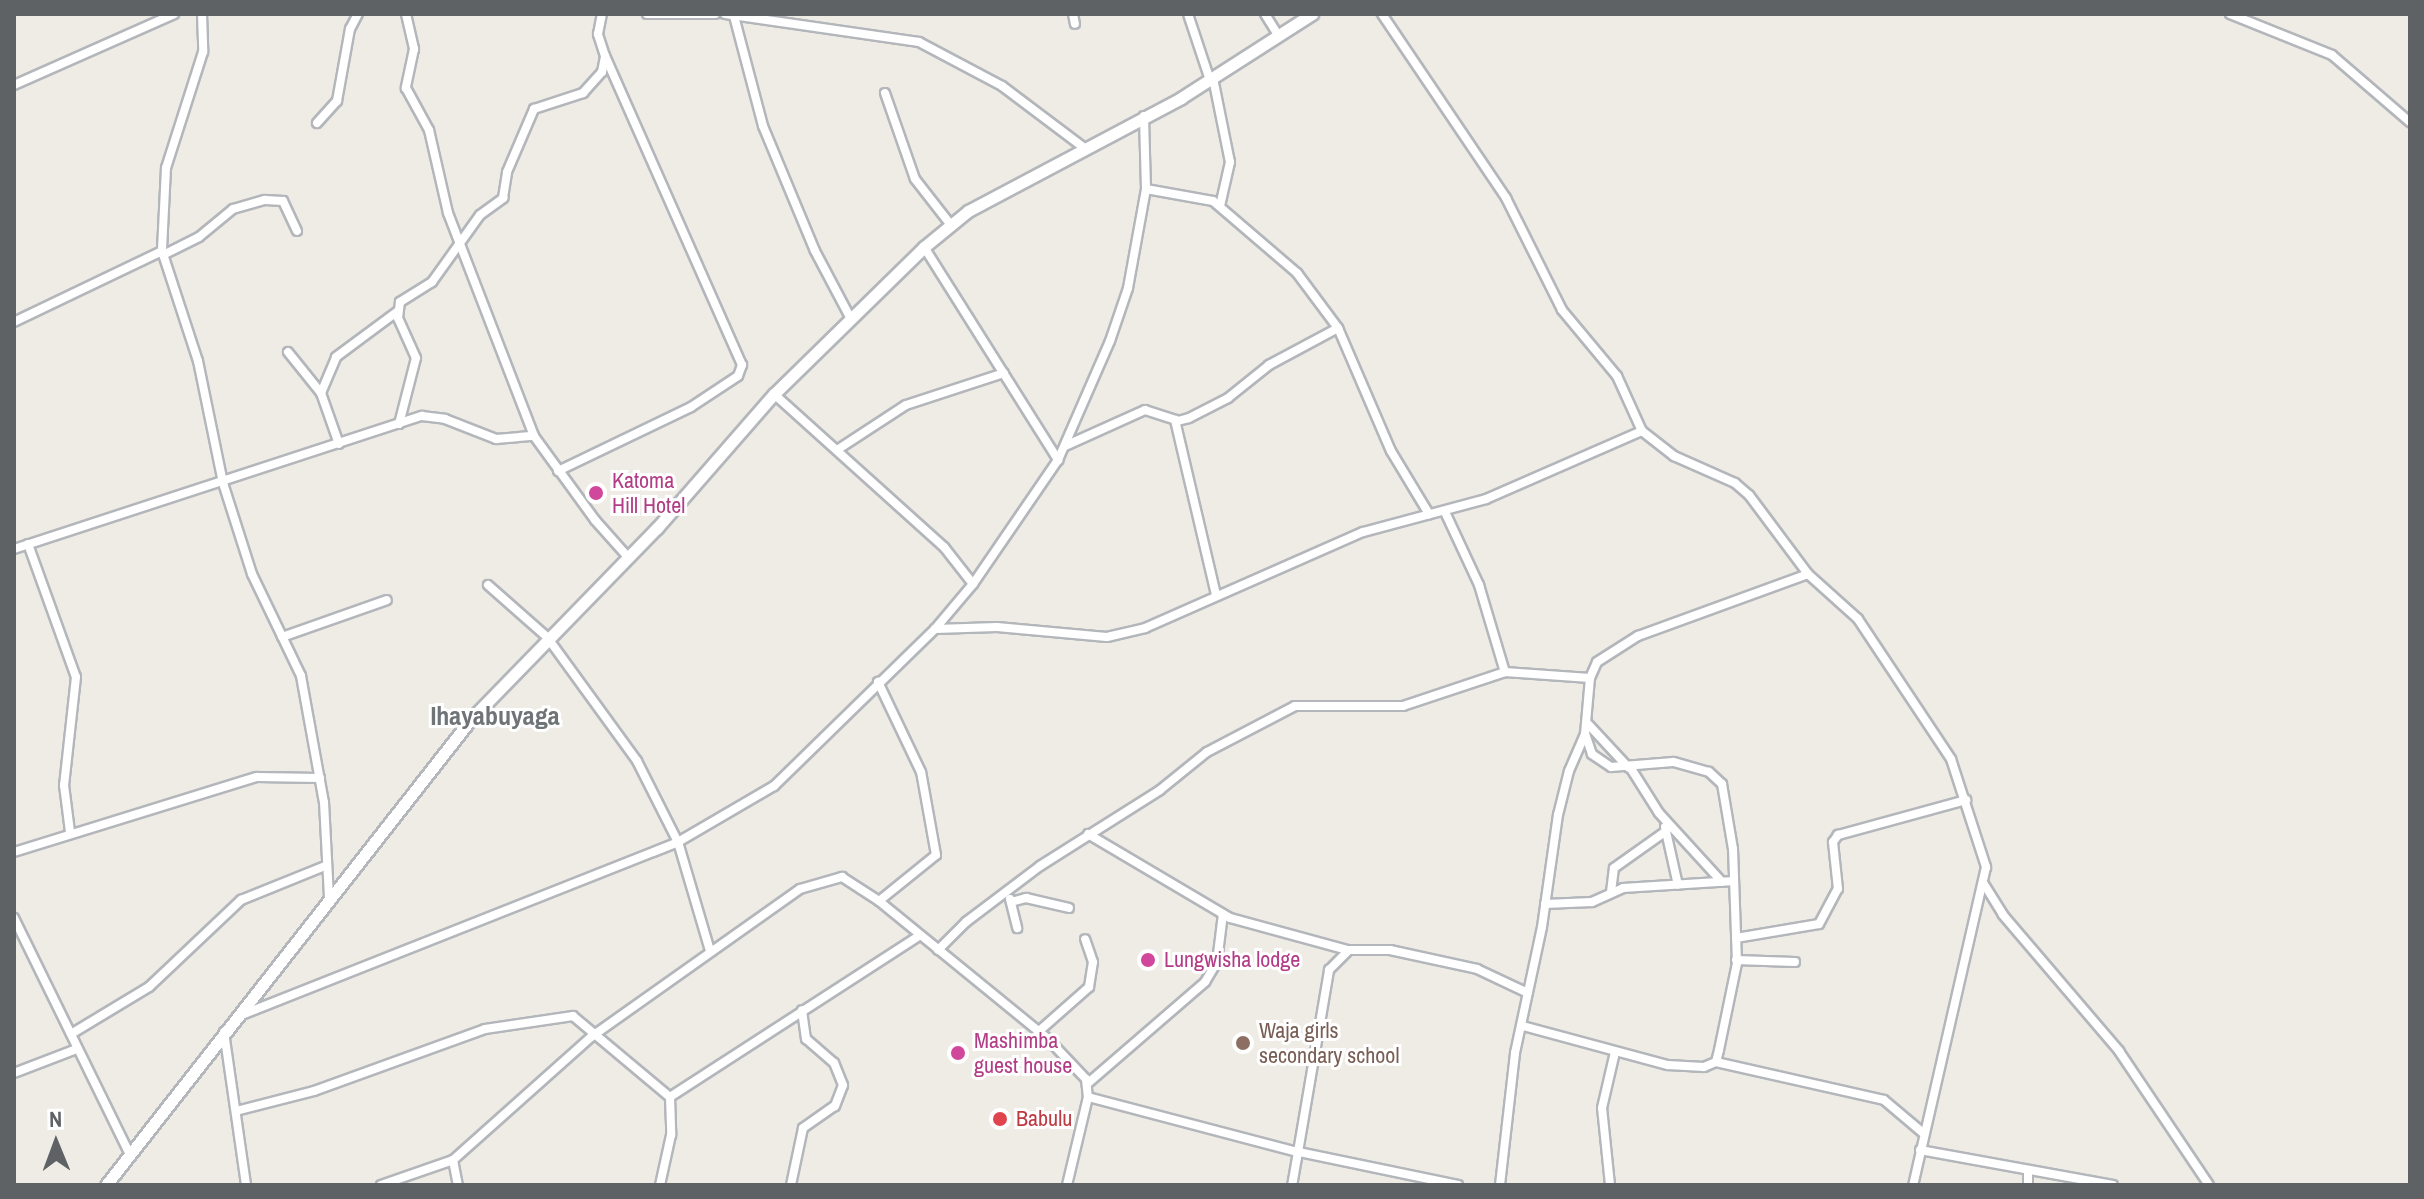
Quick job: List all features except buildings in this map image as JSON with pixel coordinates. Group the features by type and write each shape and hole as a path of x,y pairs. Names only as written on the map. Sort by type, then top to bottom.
{"main road":[{"path":"106,1185 471,719 547,637 628,557 774,394 924,247 951,225 1083,147 1212,79 1312,14"}],"street":[{"path":"14,85 174,14"},
{"path":"202,14 203,52 166,168 162,253 198,361 223,483 261,599 301,676 320,778 329,899"},
{"path":"317,123 337,101 350,29 358,14"},
{"path":"406,14 414,49 406,88 429,130 448,213 534,436 558,471 628,557"},
{"path":"558,471 691,407 738,376 742,365 605,56 598,34 602,14"},
{"path":"647,14 715,14"},
{"path":"1188,14 1212,79 1230,162 1220,206"},
{"path":"1265,14 1279,36"},
{"path":"1382,14 1506,198 1562,310 1617,376 1642,431 1674,456 1742,488 1808,574 1858,619 1951,759 1985,852 1984,884 1913,1185"},
{"path":"2230,14 2332,55 2410,122"},
{"path":"851,319 815,251 763,126 729,15 781,19 887,36 935,49 1002,86 1083,147"},
{"path":"399,424 416,358 398,311 400,302 432,282 486,208 503,198 507,172 534,109 583,93 602,72 605,56"},
{"path":"885,93 915,179 951,225"},
{"path":"235,1017 678,842 774,786 935,629 973,584 1064,447 1128,288 1146,189 1144,116"},
{"path":"1146,189 1197,195 1220,206 1297,273 1338,328 1391,451 1429,514"},
{"path":"14,322 199,237 233,209 265,200 283,201 297,231"},
{"path":"924,247 1058,460"},
{"path":"321,393 336,357 398,311"},
{"path":"1064,447 1145,410 1175,420 1189,418 1228,398 1269,365 1338,328"},
{"path":"288,352 321,393 339,444"},
{"path":"837,450 906,405 1004,373"},
{"path":"774,394 944,547 973,584"},
{"path":"14,549 422,416 445,419 496,439 534,436"},
{"path":"1175,420 1216,595"},
{"path":"935,629 997,627 1107,637 1145,628 1363,532 1445,512 1642,431"},
{"path":"1445,512 1479,585 1505,672"},
{"path":"28,544 76,677 64,785 70,832"},
{"path":"1500,1185 1507,1106 1569,771 1588,724 1590,678 1605,653 1638,636 1808,574"},
{"path":"488,585 547,637 637,761 678,842 710,951"},
{"path":"282,637 387,600"},
{"path":"938,950 1004,892 1088,834 1160,790 1207,752 1295,706 1403,706 1505,672 1590,678"},
{"path":"878,682 921,772 928,822 939,850 879,901"},
{"path":"1588,724 1629,767 1664,818 1722,882"},
{"path":"1585,734 1599,762 1629,767 1673,762 1716,775 1727,805 1736,938 1736,960 1716,1062"},
{"path":"14,852 70,832 257,777 320,778"},
{"path":"1736,938 1819,924 1838,889 1833,842 1838,835 1966,800"},
{"path":"1664,818 1678,885"},
{"path":"1611,892 1614,868 1666,831"},
{"path":"1088,834 1223,914 1349,950 1390,950 1477,969 1528,993"},
{"path":"71,1034 149,987 241,900 325,866"},
{"path":"381,1185 453,1160 591,1037 710,951 817,881 842,877 879,901 917,937 938,950 1038,1032 1087,1084 1088,1097 1067,1185"},
{"path":"1545,904 1592,902 1611,892 1734,881"},
{"path":"1984,884 2003,915 2119,1051 2209,1185"},
{"path":"1004,892 1011,902 1017,928"},
{"path":"1011,902 1026,898 1069,908"},
{"path":"1087,1084 1205,982 1217,962 1223,914"},
{"path":"14,918 130,1155"},
{"path":"670,1097 917,937"},
{"path":"1038,1032 1089,987 1093,962 1085,939"},
{"path":"1292,1185 1325,983 1334,960 1349,950"},
{"path":"1736,960 1795,962"},
{"path":"791,1185 803,1128 835,1106 843,1085 834,1063 806,1039 802,1010"},
{"path":"236,1111 314,1091 500,1026 573,1016 591,1037 670,1097"},
{"path":"1523,1026 1668,1065 1704,1067 1716,1062 1884,1100 1923,1133"},
{"path":"224,1032 246,1185"},
{"path":"14,1073 77,1049"},
{"path":"1610,1185 1602,1108 1615,1052"},
{"path":"660,1185 671,1135 670,1097"},
{"path":"1088,1097 1298,1152 1458,1185"},
{"path":"1920,1150 2113,1185"},
{"path":"453,1160 458,1185"},
{"path":"2028,1171 2028,1185"}],"place":[{"name":"Katoma Hill Hotel","path":"596,493"},
{"name":"Lungwisha lodge","path":"1148,960"},
{"name":"Waja girls secondary school","path":"1243,1043"},
{"name":"Mashimba guest house","path":"958,1053"},
{"name":"Babulu","path":"1000,1119"}],"district":[{"name":"Ihayabuyaga","path":"495,716"}]}
